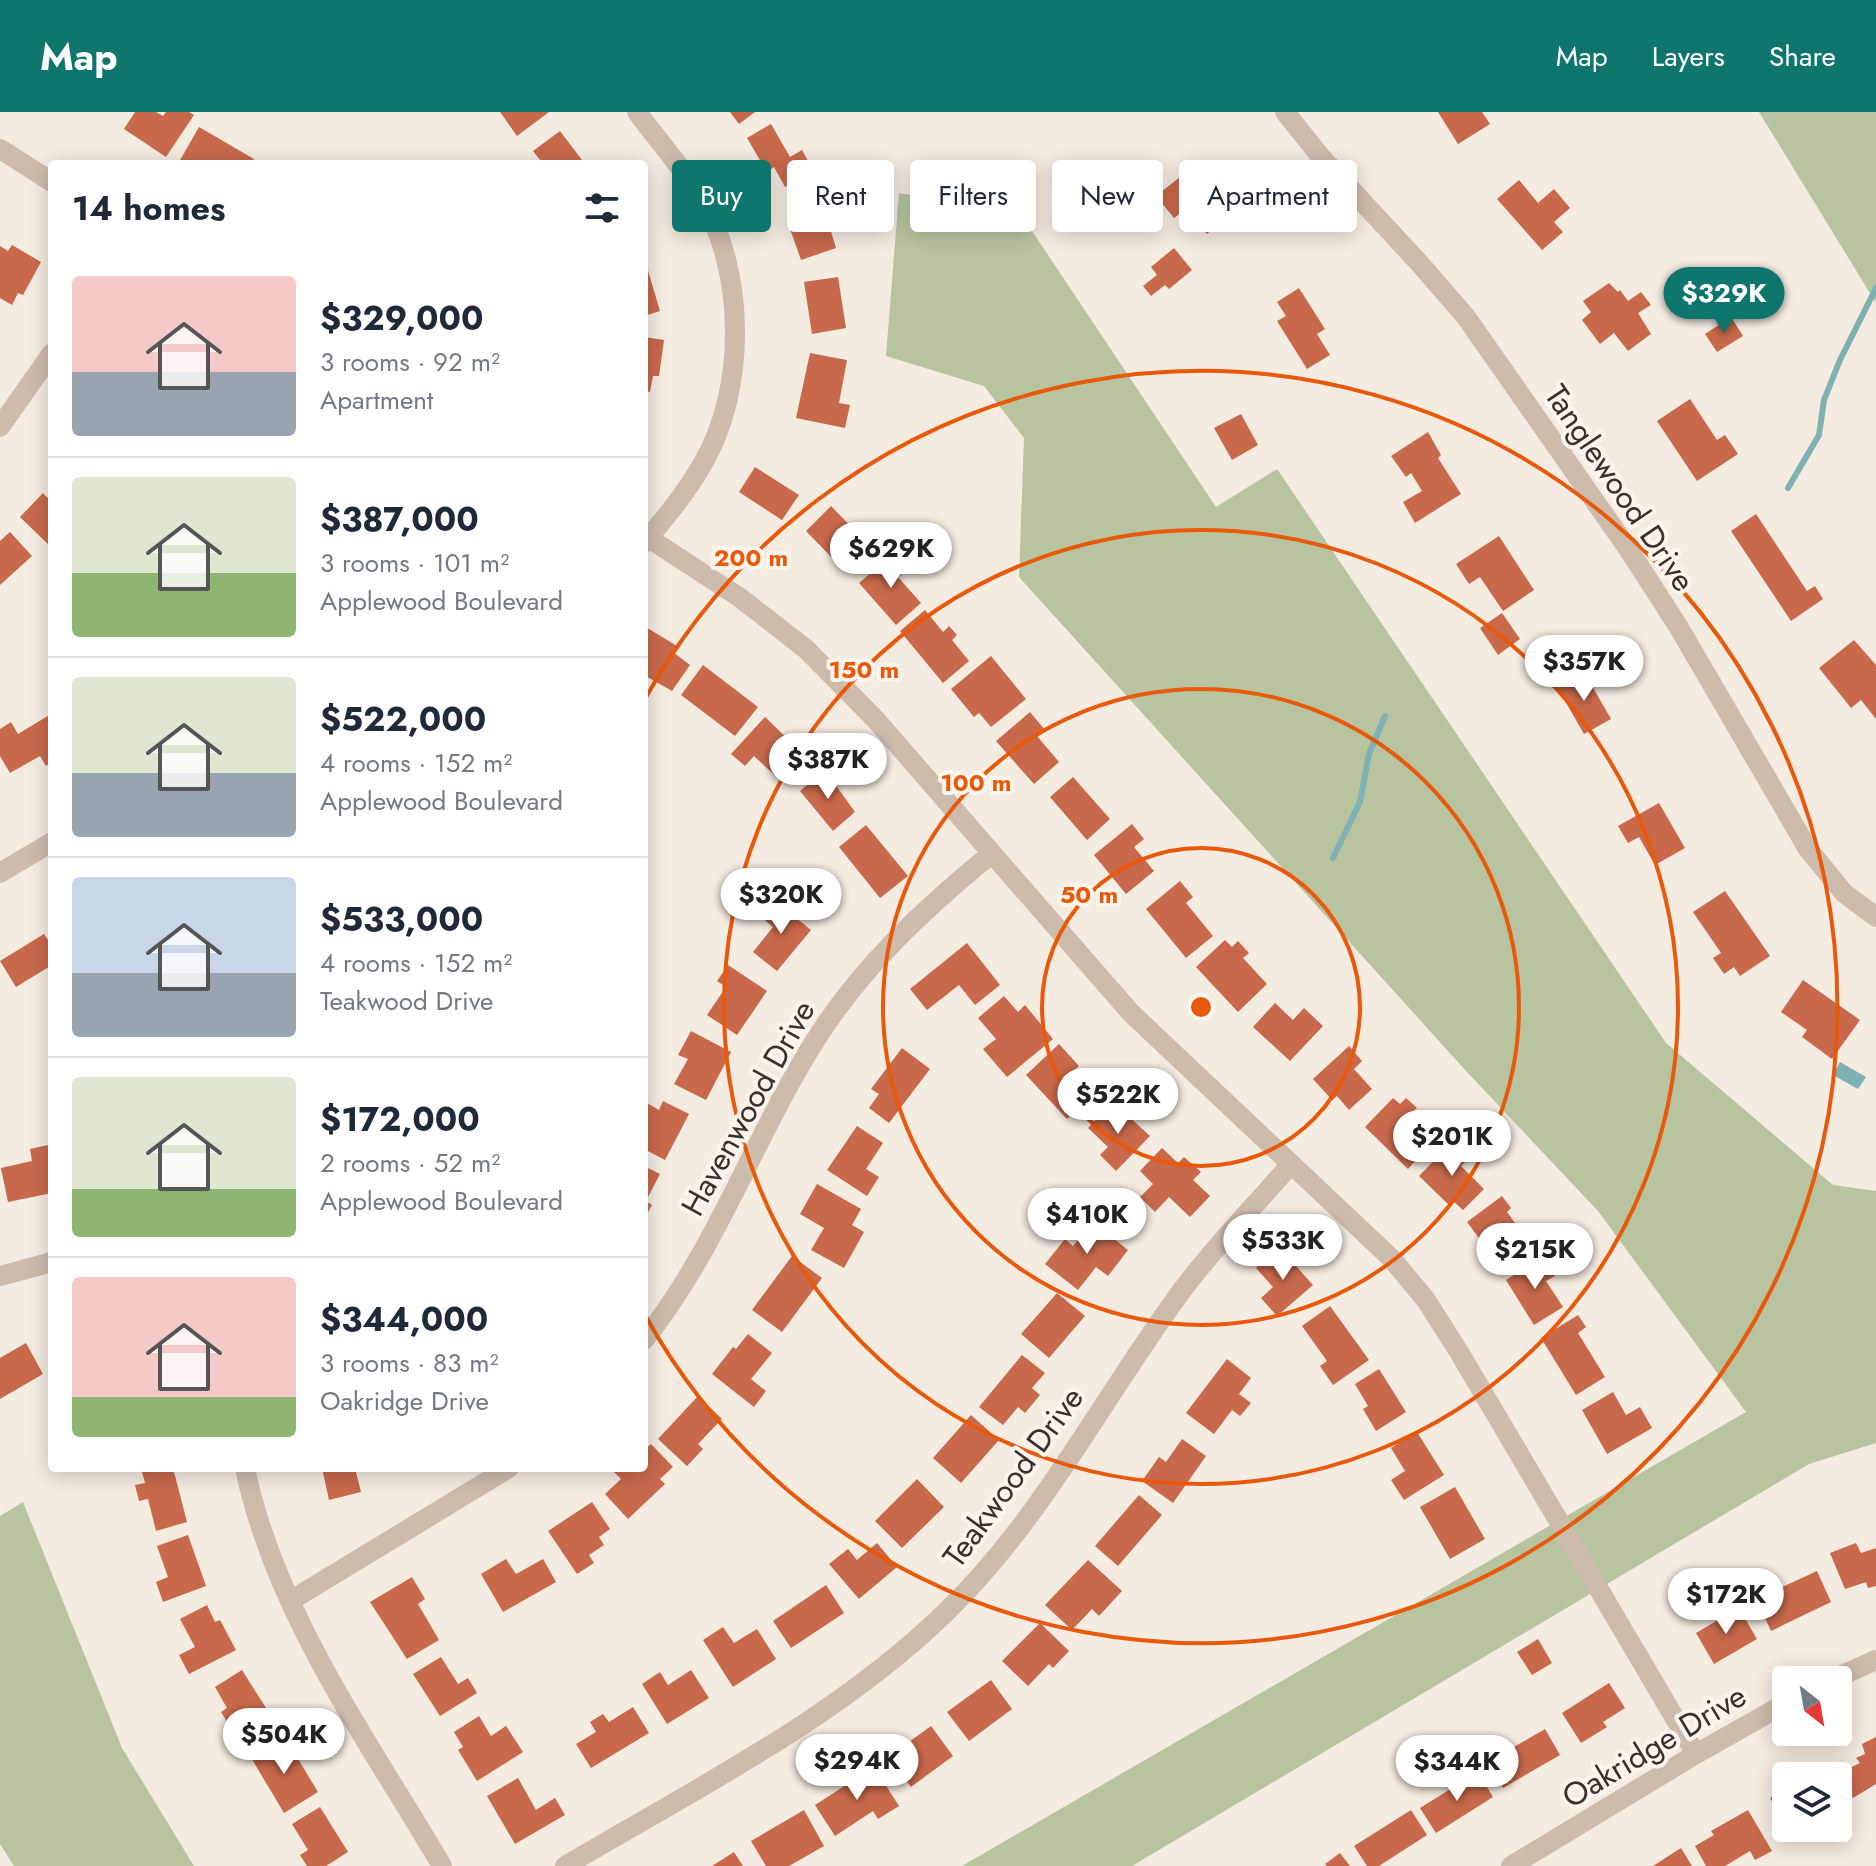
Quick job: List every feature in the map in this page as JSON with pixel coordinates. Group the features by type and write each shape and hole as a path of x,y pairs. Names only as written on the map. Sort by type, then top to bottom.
{"street":[{"path":"637,112 700,196 721,239 733,295 735,342 726,406 704,462 678,501 648,536"},
{"name":"Tanglewood Drive","path":"1285,112 1321,157 1466,317 1654,588 1808,849 1844,893 1876,917"},
{"path":"0,149 48,179"},
{"path":"0,427 48,359"},
{"path":"648,539 739,597 806,649 876,720 1131,1013 1369,1236 1426,1300 1696,1754"},
{"path":"0,873 48,844"},
{"name":"Havenwood Drive","path":"648,1335 701,1257 794,1076 837,1008 904,930 991,854"},
{"name":"Teakwood Drive","path":"565,1866 820,1714 863,1685 947,1612 1023,1524 1184,1287 1290,1165"},
{"path":"0,1276 48,1263"},
{"path":"246,1472 261,1530 309,1642 442,1866"},
{"path":"290,1601 502,1472"},
{"path":"1852,1671 1876,1660"},
{"name":"Oakridge Drive","path":"1511,1866 1772,1711"}],"green space":[{"path":"1759,112 1876,112 1876,303"},
{"path":"899,193 910,195 910,232 1033,232 1216,507 1277,469 1666,1043 1833,1185 1876,1191 1876,1443 1809,1464 1132,1866 962,1866 1746,1412 1598,1211 1467,1072 1019,577 1024,438 984,386 886,356"},
{"path":"23,1502 122,1748 194,1866 14,1866 0,1844 0,1516"}],"water":[{"path":"1840,1062 1866,1077 1858,1089 1833,1075"}],"building":[{"path":"135,112 156,112 163,116 166,112 189,112 194,115 166,157 124,129"},
{"path":"500,112 549,112 517,136"},
{"path":"730,112 755,112 739,124"},
{"path":"1438,112 1482,112 1490,124 1458,144"},
{"path":"771,124 790,157 802,150 808,160 787,160 785,187 774,167 771,169 771,160 760,160 747,138"},
{"path":"199,127 254,159 253,160 180,160"},
{"path":"560,131 582,160 540,160 533,151"},
{"path":"1179,178 1179,214 1174,218 1163,205 1163,190"},
{"path":"1519,180 1538,203 1554,189 1570,208 1554,222 1563,232 1542,250 1497,199"},
{"path":"791,232 831,232 836,248 801,260"},
{"path":"12,245 41,262 23,295 18,293 12,305 0,298 0,246 8,251"},
{"path":"1174,248 1192,270 1169,289 1165,285 1151,296 1143,286 1157,275 1151,267"},
{"path":"648,270 660,311 648,315"},
{"path":"838,277 846,328 812,334 804,282"},
{"path":"1609,283 1618,292 1620,290 1628,301 1641,292 1651,305 1638,313 1651,334 1628,351 1614,333 1600,344 1582,320 1591,312 1583,301"},
{"path":"1299,288 1325,329 1317,334 1330,355 1307,369 1277,321 1286,316 1277,302"},
{"path":"1731,317 1743,336 1717,352 1705,334"},
{"path":"648,338 664,340 659,376 653,376 650,392"},
{"path":"810,353 847,360 839,403 850,405 845,428 796,418"},
{"path":"1690,399 1717,440 1725,435 1738,454 1697,481 1657,421"},
{"path":"1241,414 1258,445 1232,460 1214,428"},
{"path":"1428,432 1441,455 1438,458 1461,494 1415,523 1403,502 1422,491 1411,473 1406,477 1391,456"},
{"path":"755,467 799,495 782,520 739,492"},
{"path":"43,493 48,498 48,544 20,517"},
{"path":"831,506 867,543 842,568 806,531"},
{"path":"1756,514 1807,591 1815,586 1823,599 1791,621 1731,531"},
{"path":"10,532 32,556 0,585 0,541"},
{"path":"1499,536 1534,590 1503,611 1480,577 1469,584 1456,564"},
{"path":"894,553 908,569 898,577 921,603 896,625 859,583"},
{"path":"925,610 943,632 949,626 957,635 952,640 969,661 943,683 900,631"},
{"path":"1502,613 1520,639 1498,655 1480,628"},
{"path":"648,628 677,646 673,652 690,665 672,691 648,677"},
{"path":"1854,640 1876,665 1876,719 1861,700 1851,708 1819,668"},
{"path":"991,656 1026,699 991,727 979,713 974,717 951,689"},
{"path":"703,665 758,707 735,736 681,695"},
{"path":"1584,672 1611,719 1584,734 1557,687"},
{"path":"1030,712 1045,730 1037,736 1059,762 1034,784 996,741"},
{"path":"48,716 48,765 40,756 10,773 0,756 0,729 11,722 18,734"},
{"path":"765,717 792,743 788,747 801,759 781,781 754,756 745,766 731,754"},
{"path":"825,770 855,812 833,831 800,791"},
{"path":"1073,777 1110,819 1087,840 1050,797"},
{"path":"1659,803 1685,848 1655,865 1639,837 1628,843 1618,826"},
{"path":"1132,824 1144,839 1134,847 1154,871 1126,894 1094,855"},
{"path":"866,825 908,876 880,898 839,847"},
{"path":"1180,881 1193,897 1186,903 1213,936 1186,958 1146,909"},
{"path":"1725,891 1770,956 1740,976 1734,967 1724,974 1713,958 1721,953 1693,912"},
{"path":"774,900 811,930 777,971 753,952 773,927 761,917"},
{"path":"44,934 48,940 48,967 16,987 0,961"},
{"path":"1225,940 1232,947 1238,941 1249,953 1243,958 1267,984 1238,1012 1196,967"},
{"path":"967,943 1000,985 975,1005 959,985 927,1010 910,989"},
{"path":"728,965 767,991 737,1035 707,1015 726,987 717,981"},
{"path":"1803,980 1860,1020 1832,1059 1802,1037 1807,1030 1781,1012"},
{"path":"1004,996 1018,1012 1025,1005 1053,1039 1007,1077 983,1049 996,1039 978,1018"},
{"path":"1275,1003 1293,1020 1304,1008 1323,1026 1290,1061 1253,1027"},
{"path":"691,1031 731,1052 706,1100 674,1084 688,1059 678,1055"},
{"path":"1059,1044 1079,1066 1065,1079 1085,1101 1067,1119 1026,1075"},
{"path":"1349,1046 1362,1061 1354,1069 1372,1089 1349,1110 1337,1096 1332,1100 1313,1079"},
{"path":"902,1048 930,1069 889,1123 869,1108 879,1094 871,1089"},
{"path":"1393,1098 1400,1104 1406,1098 1417,1108 1411,1113 1437,1138 1408,1169 1365,1127"},
{"path":"663,1101 689,1114 665,1160 648,1151 648,1104 659,1110"},
{"path":"1113,1102 1150,1136 1116,1171 1100,1155 1108,1147 1088,1128"},
{"path":"857,1126 883,1143 866,1169 879,1177 867,1196 827,1170"},
{"path":"1451,1143 1468,1159 1461,1166 1484,1189 1463,1210 1453,1201 1449,1205 1419,1176"},
{"path":"48,1145 48,1194 8,1202 1,1168 32,1161 30,1149"},
{"path":"1162,1148 1178,1163 1184,1157 1201,1172 1193,1180 1210,1196 1190,1217 1169,1197 1155,1212 1140,1197 1153,1184 1140,1171"},
{"path":"648,1168 660,1174 648,1197"},
{"path":"817,1184 861,1209 852,1225 864,1232 844,1268 811,1250 824,1228 800,1214"},
{"path":"1502,1196 1511,1208 1507,1212 1529,1242 1499,1265 1467,1222"},
{"path":"1093,1222 1128,1250 1108,1276 1096,1267 1078,1290 1045,1264 1065,1239 1073,1246"},
{"path":"1280,1248 1313,1285 1277,1316 1261,1298 1273,1287 1256,1268"},
{"path":"792,1256 822,1278 782,1332 752,1310"},
{"path":"1542,1257 1555,1276 1546,1281 1563,1307 1534,1325 1506,1280"},
{"path":"1057,1293 1085,1316 1049,1358 1021,1334"},
{"path":"1330,1306 1369,1360 1333,1385 1320,1366 1327,1361 1302,1326"},
{"path":"1578,1315 1586,1327 1578,1333 1605,1377 1576,1395 1541,1338"},
{"path":"748,1334 772,1353 751,1379 766,1391 754,1407 712,1374 733,1347 736,1349"},
{"path":"26,1343 43,1374 0,1399 0,1358"},
{"path":"1022,1355 1045,1373 1032,1388 1040,1395 1025,1413 1018,1407 1003,1425 979,1407"},
{"path":"1227,1359 1251,1378 1239,1394 1251,1403 1240,1416 1232,1410 1214,1434 1186,1413"},
{"path":"1379,1369 1406,1412 1376,1431 1363,1409 1368,1406 1355,1384"},
{"path":"1613,1392 1626,1415 1640,1407 1652,1428 1607,1454 1582,1410"},
{"path":"698,1396 722,1419 698,1444 703,1449 687,1466 658,1439"},
{"path":"971,1415 999,1440 961,1483 933,1458"},
{"path":"1417,1432 1444,1475 1404,1500 1391,1480 1405,1471 1391,1448"},
{"path":"1182,1439 1206,1456 1173,1503 1142,1481 1159,1457 1166,1462"},
{"path":"651,1444 673,1467 660,1479 665,1484 628,1519 605,1494 621,1479 614,1472 648,1472 648,1447"},
{"path":"142,1472 174,1472 187,1522 156,1531 148,1499 139,1501 135,1485 145,1483"},
{"path":"323,1472 356,1472 361,1492 329,1500"},
{"path":"917,1479 944,1507 902,1548 875,1521"},
{"path":"1455,1487 1485,1539 1450,1559 1420,1507"},
{"path":"1139,1495 1162,1515 1118,1566 1095,1546"},
{"path":"592,1502 610,1529 599,1537 604,1545 589,1555 594,1563 577,1574 548,1531"},
{"path":"188,1535 206,1586 163,1602 156,1582 168,1577 157,1546"},
{"path":"877,1543 897,1567 859,1599 829,1564 848,1549 857,1560"},
{"path":"1856,1543 1861,1553 1876,1548 1876,1586 1868,1588 1866,1582 1845,1589 1830,1553"},
{"path":"506,1559 516,1574 543,1559 556,1582 503,1612 481,1574"},
{"path":"1088,1560 1122,1591 1099,1616 1092,1609 1072,1630 1045,1605"},
{"path":"1817,1571 1831,1602 1771,1631 1756,1599"},
{"path":"412,1577 425,1599 418,1604 439,1640 407,1659 370,1602"},
{"path":"826,1585 844,1613 791,1648 773,1621"},
{"path":"207,1605 215,1622 220,1620 236,1650 189,1674 179,1655 195,1647 180,1619"},
{"path":"1739,1608 1757,1639 1714,1664 1696,1633"},
{"path":"1040,1623 1069,1651 1053,1668 1049,1664 1028,1686 1002,1661"},
{"path":"723,1627 734,1643 757,1629 776,1659 733,1687 703,1640"},
{"path":"1538,1639 1552,1663 1532,1675 1517,1652"},
{"path":"441,1657 458,1684 468,1678 477,1693 440,1716 413,1674"},
{"path":"242,1670 278,1727 249,1745 235,1722 229,1725 221,1712 227,1708 215,1687"},
{"path":"691,1670 709,1698 667,1724 642,1684 660,1672 668,1685"},
{"path":"991,1680 1012,1709 969,1741 947,1712"},
{"path":"1609,1683 1625,1708 1603,1722 1607,1727 1581,1743 1562,1713"},
{"path":"633,1707 649,1733 591,1768 576,1744 596,1732 590,1722 603,1714 609,1722"},
{"path":"479,1716 491,1736 506,1726 523,1752 477,1781 458,1750 463,1747 454,1732"},
{"path":"931,1726 953,1756 911,1787 892,1761 906,1751 902,1747"},
{"path":"1545,1729 1560,1755 1503,1788 1488,1762"},
{"path":"1876,1737 1876,1784 1853,1798 1852,1767 1860,1763 1856,1758 1865,1754 1862,1744"},
{"path":"279,1739 290,1757 295,1754 318,1792 284,1813 250,1756"},
{"path":"874,1767 899,1806 878,1819 873,1811 835,1836 815,1805"},
{"path":"1478,1772 1493,1797 1436,1833 1420,1808"},
{"path":"518,1778 536,1810 555,1798 565,1815 515,1844 487,1796"},
{"path":"320,1807 348,1852 326,1866 307,1866 300,1855 308,1850 292,1824"},
{"path":"804,1810 824,1846 789,1866 766,1866 751,1841"},
{"path":"1411,1810 1427,1835 1379,1866 1367,1866 1354,1846"},
{"path":"1748,1810 1772,1851 1755,1860 1750,1851 1725,1866 1706,1866 1695,1846 1714,1835 1711,1831"},
{"path":"1681,1848 1692,1866 1653,1866"},
{"path":"734,1852 743,1866 712,1866"},
{"path":"1340,1853 1350,1866 1325,1864"}],"waterway":[{"path":"1788,488 1819,435 1824,400 1876,288"},
{"path":"1333,858 1360,802 1369,754 1385,716"}]}
